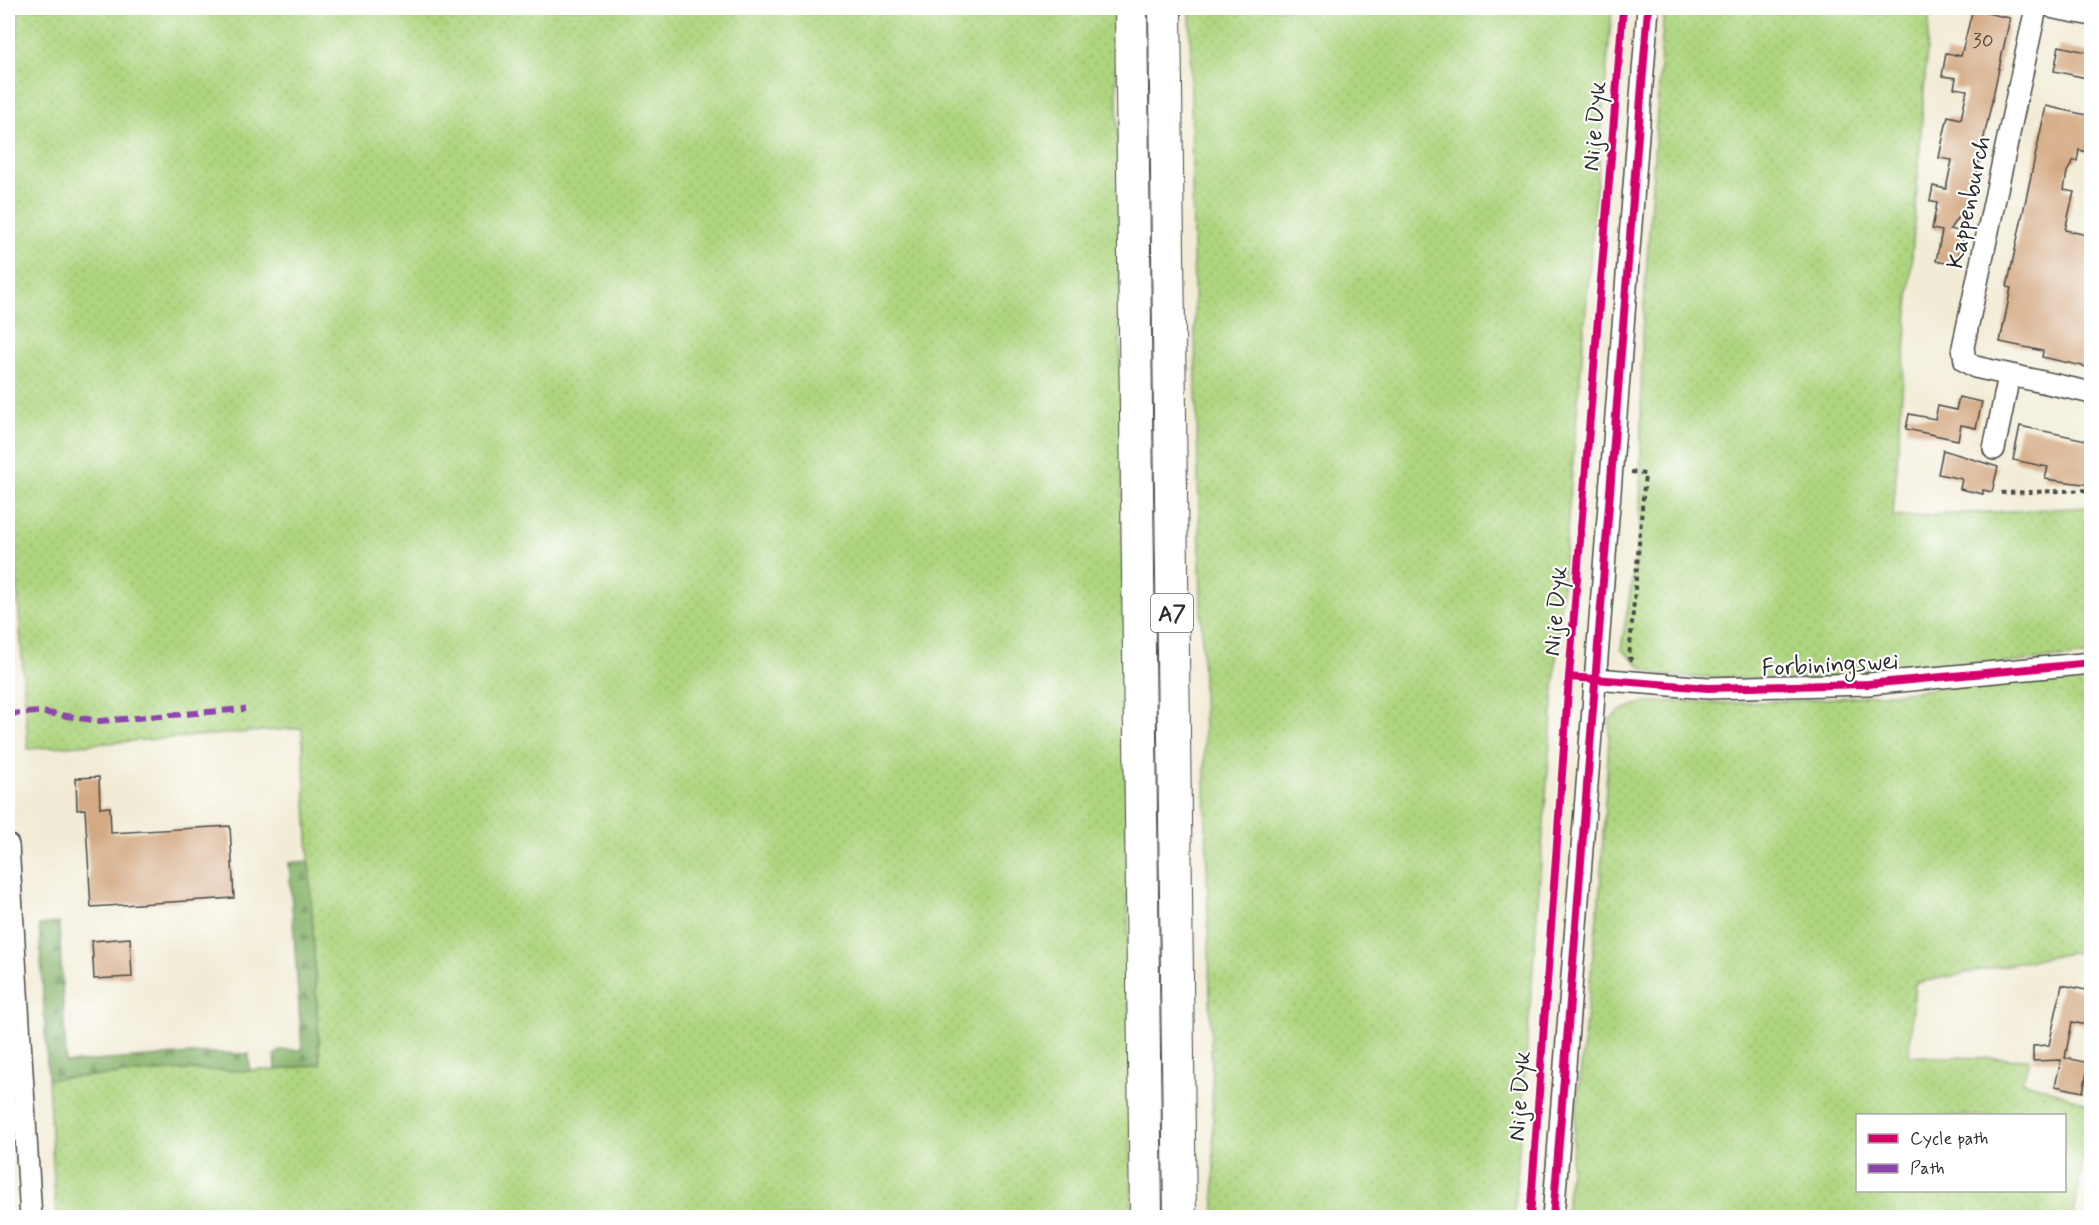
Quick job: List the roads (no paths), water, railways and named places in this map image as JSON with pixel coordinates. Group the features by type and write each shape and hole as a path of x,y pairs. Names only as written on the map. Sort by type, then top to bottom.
{"highway":[{"name":"A7","path":"1131,8 1146,1218"},
{"name":"A7","path":"1165,8 1180,1218"}],"street":[{"name":"Nije Dyk","path":"1553,1218 1648,8"},
{"name":"Kappenburch","path":"2009,376 1965,362 1963,347 2036,8"},
{"path":"2054,8 2091,15"},
{"path":"1994,449 2009,376 2091,393"},
{"name":"Forbiningswei","path":"1596,679 1708,688 1868,684 2091,663"},
{"path":"8,846 31,1218"}]}
